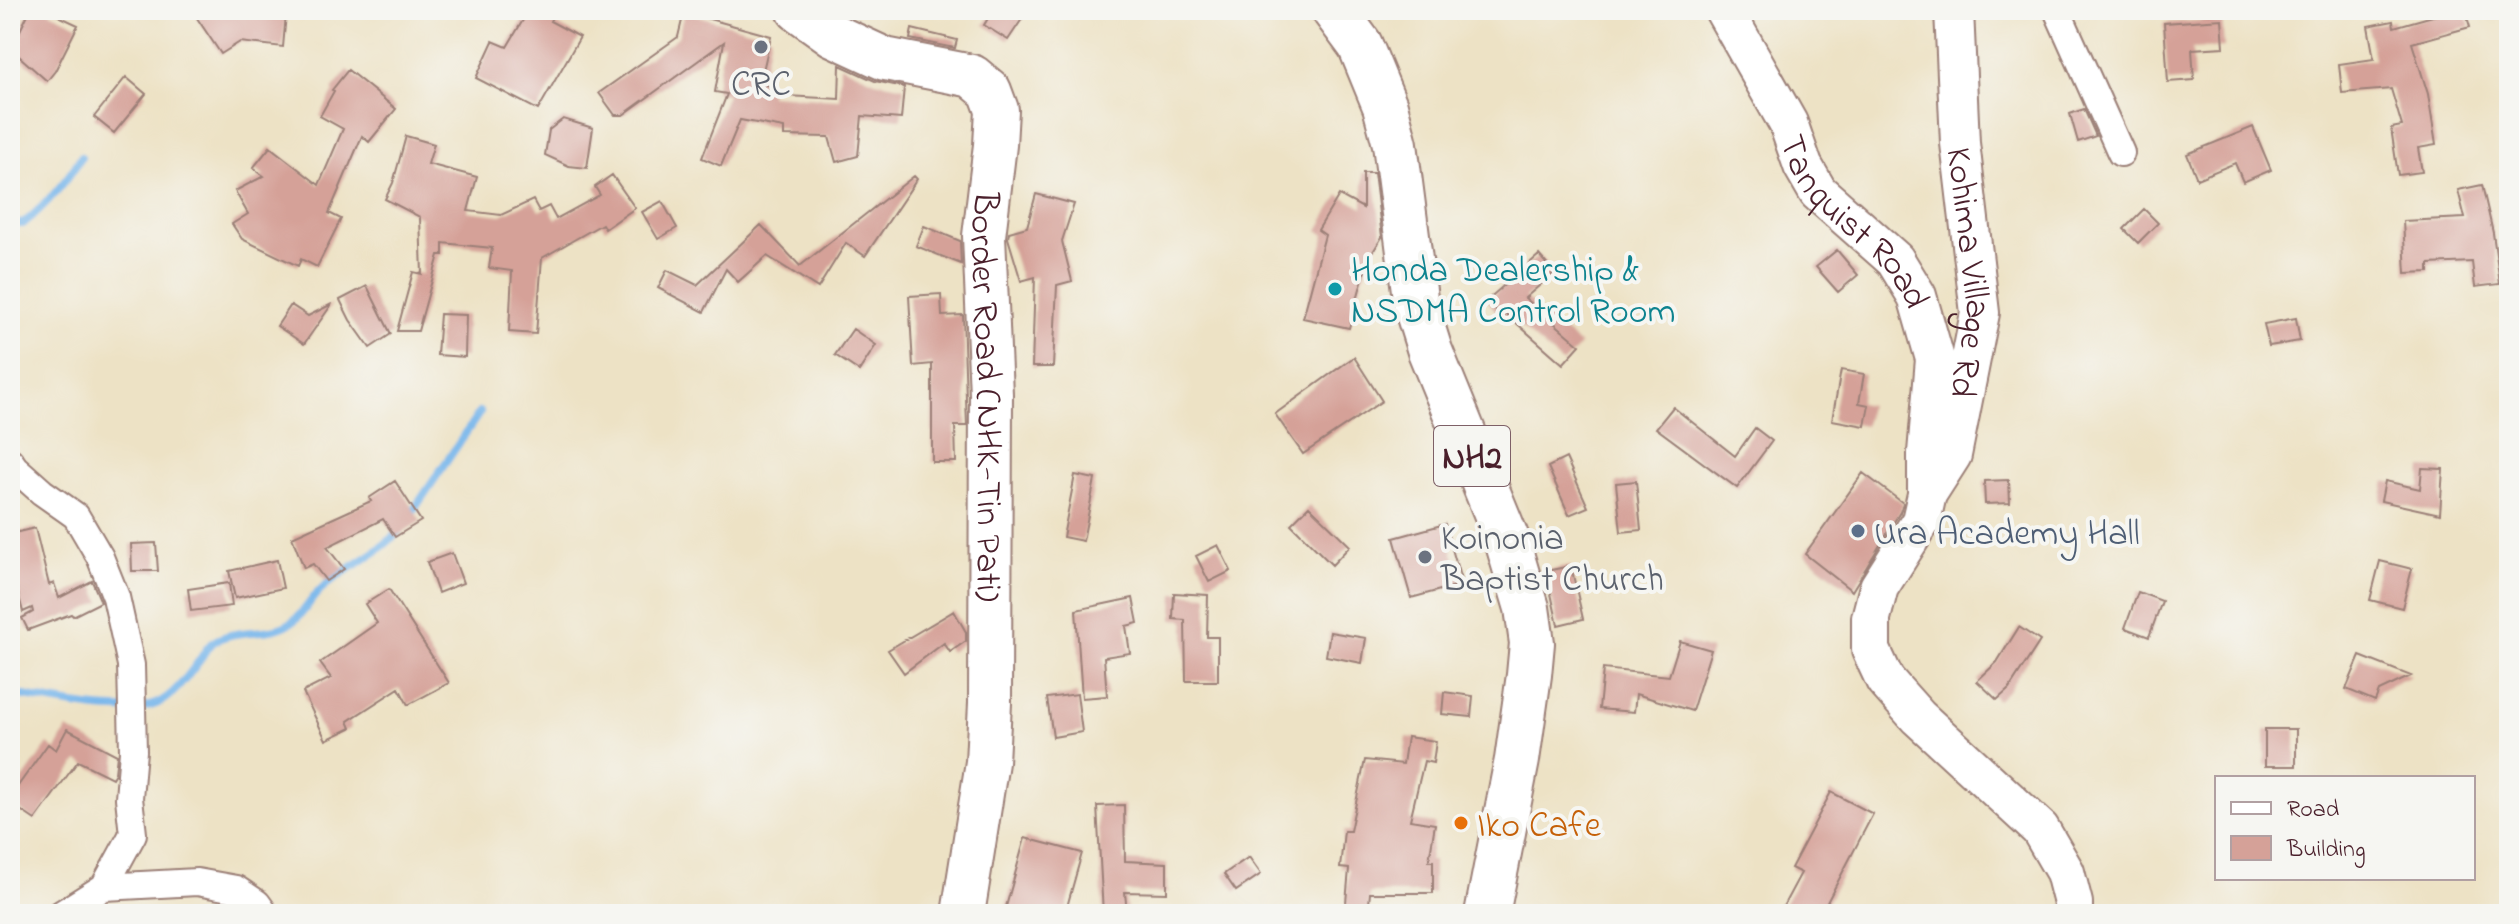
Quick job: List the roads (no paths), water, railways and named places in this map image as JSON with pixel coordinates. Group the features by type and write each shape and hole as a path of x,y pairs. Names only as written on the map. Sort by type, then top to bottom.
{"highway":[{"name":"NH2","path":"1334,10 1354,28 1385,106 1395,144 1416,306 1430,351 1506,537 1527,608 1532,643 1529,675 1517,760 1487,914"}],"main road":[{"name":"Border Road (NHK-Tin Pati)","path":"798,10 833,35 885,59 972,76 990,91 997,110 984,236 991,394 990,703 987,762 963,914"},
{"name":"Tanquist Road","path":"1724,10 1788,123 1803,166 1818,192 1895,260 1917,296 1935,359 1927,453 1927,494"},
{"name":"Kohima Village Rd","path":"1954,10 1960,143 1980,313 1952,455 1927,494 1921,521 1879,587 1871,618 1871,650 1885,680 1918,717 2040,829 2065,872 2073,914"}],"street":[{"path":"2057,10 2121,153"},
{"path":"10,461 42,492 76,516 100,557 116,597 131,665 129,798 133,834 104,887"},
{"path":"61,914 104,887 197,882 236,889 257,903 265,914"}],"waterway":[{"path":"10,223 23,224 40,209 62,185 81,157"},
{"path":"409,517 480,412"},
{"path":"10,693 104,709 141,708 156,704 180,686 213,642 222,637 272,630 290,623 329,582 382,547 401,528"}],"place":[{"name":"CRC","path":"761,47"},
{"name":"Honda Dealership & NSDMA Control Room","path":"1335,289"},
{"name":"Ura Academy Hall","path":"1858,531"},
{"name":"Koinonia Baptist Church","path":"1425,557"},
{"name":"Iko Cafe","path":"1461,823"}]}
